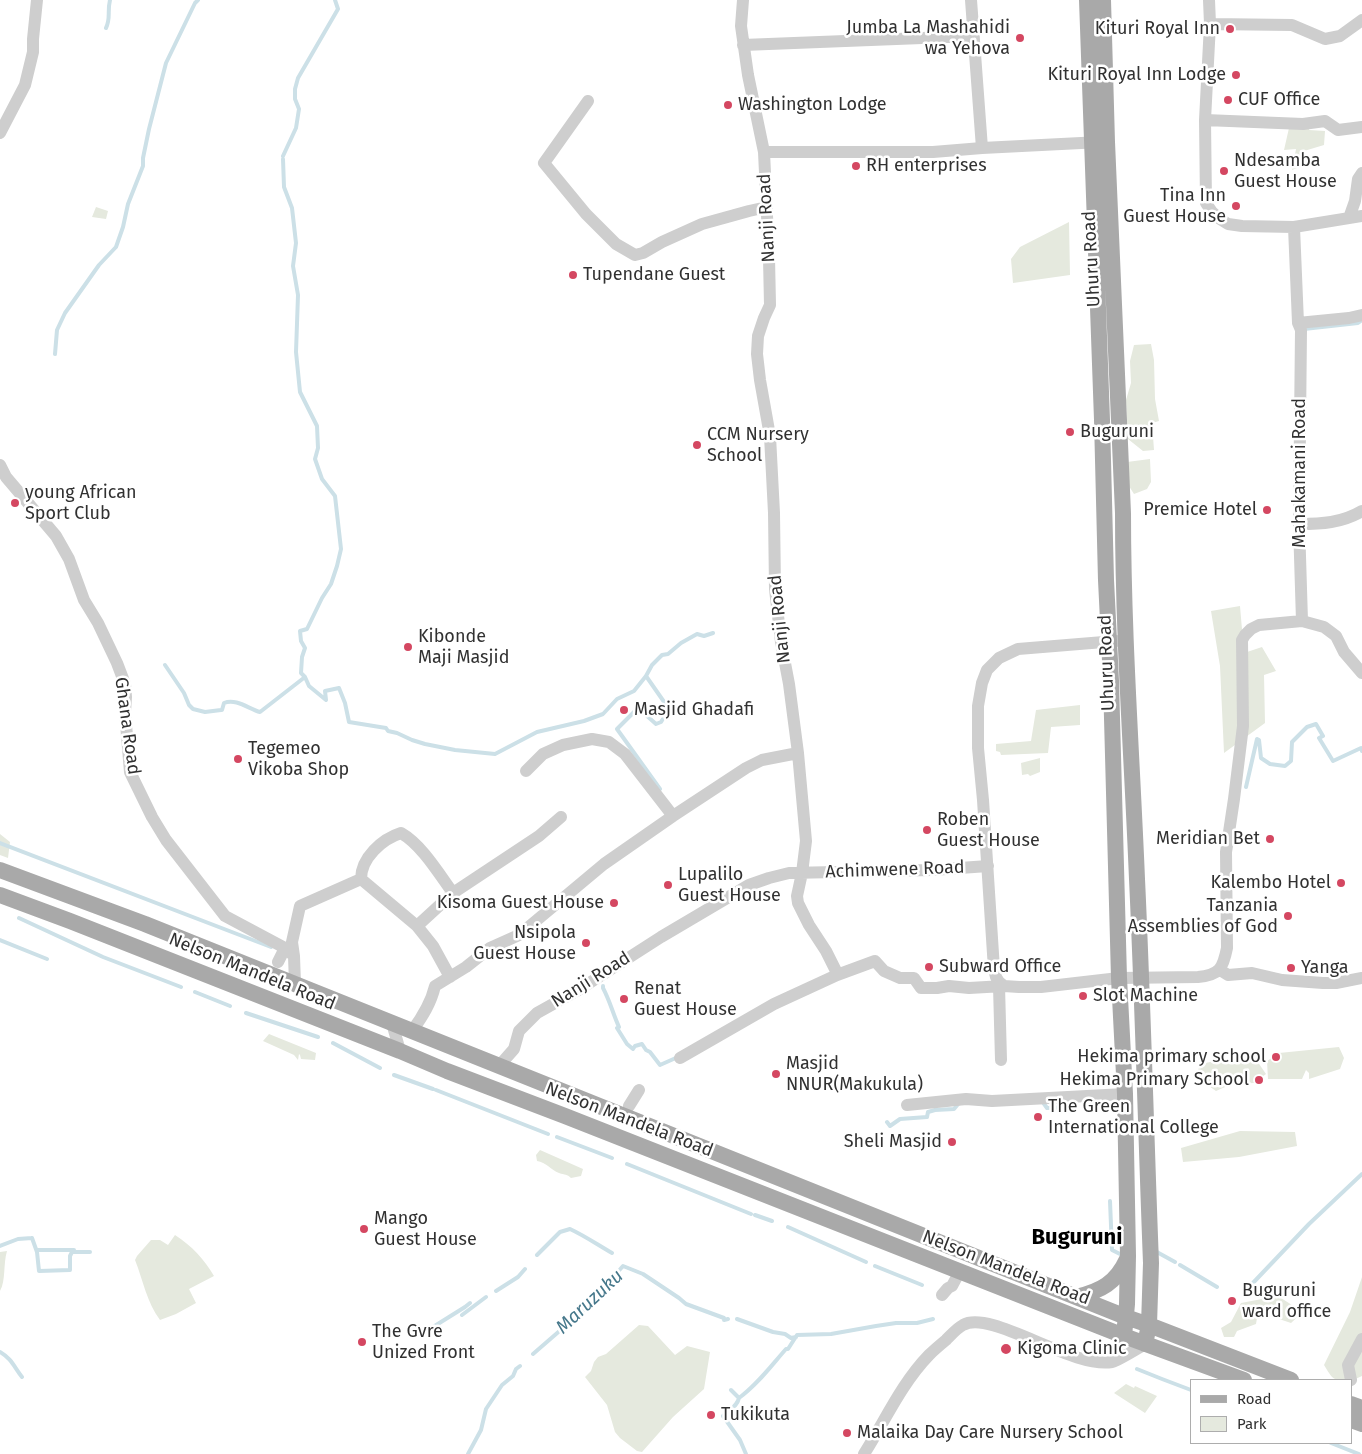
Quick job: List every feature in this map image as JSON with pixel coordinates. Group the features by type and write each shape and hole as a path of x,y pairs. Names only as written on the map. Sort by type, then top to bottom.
{"main road":[{"name":"Uhuru Road","path":"1087,0 1099,143 1123,513 1123,569 1141,977 1151,1263 1150,1325 1145,1344"},
{"name":"Uhuru Road","path":"1103,0 1099,143 1102,420 1119,978 1125,1094 1128,1256 1124,1336"},
{"name":"Nelson Mandela Road","path":"0,870 145,924 1150,1325"},
{"name":"Nelson Mandela Road","path":"0,895 70,921 447,1072 565,1116 1124,1336 1241,1379"},
{"path":"1076,1297 1092,1294 1111,1282 1123,1268 1128,1256"},
{"path":"1150,1325 1288,1379"}],"street":[{"path":"0,133 25,85 33,52 37,0"},
{"name":"Nanji Road","path":"500,1066 514,1049 519,1031 537,1013 580,989 668,932 749,885 789,873 802,873 806,841 798,753 775,590 770,436 757,354 758,336 770,305 764,152 743,45 741,26 743,0"},
{"path":"971,0 982,148"},
{"path":"1209,0 1210,24 1205,120 1206,203 1212,212 1228,224 1294,227 1362,216"},
{"path":"1210,24 1292,24 1325,40 1340,36 1362,20"},
{"path":"743,45 973,36"},
{"path":"588,101 544,164 586,214 616,244 635,255 643,253 702,224 767,207"},
{"path":"1205,120 1303,124 1325,120 1338,130 1362,127"},
{"path":"764,152 933,152 1099,143"},
{"path":"1349,218 1356,201 1358,179 1362,173"},
{"name":"Mahakamani Road","path":"1294,227 1298,323 1302,330 1299,524 1302,621"},
{"path":"1298,323 1362,315"},
{"name":"Ghana Road","path":"0,464 6,477 56,536 69,559 84,600 98,623 117,663 125,684 125,712 130,772 166,840 226,916 289,952"},
{"path":"1299,524 1325,524 1343,520 1362,510"},
{"path":"680,1058 774,1004 837,975 875,961 884,971 900,978 914,978 921,988 949,986 969,988 1001,986 1041,987 1119,978 1204,977 1220,970 1227,948 1226,852 1243,726 1242,640 1250,630 1259,625 1302,621 1324,627 1336,636 1344,652 1362,673"},
{"name":"Achimwene Road","path":"1001,986 994,969 978,748 978,706 982,683 987,670 1000,658 1018,649 1126,641"},
{"path":"526,771 544,754 563,745 592,739 609,742 625,754 673,816"},
{"path":"412,1031 424,1016 436,986 466,967 490,948 519,935 604,864 746,768 762,760 798,753"},
{"path":"417,926 453,893 539,836 561,816"},
{"path":"361,879 362,869 372,853 391,836 401,834 410,838 453,893"},
{"name":"Achimwene Road","path":"802,873 932,870 988,866"},
{"path":"802,873 797,896 798,903 837,975"},
{"path":"295,984 289,952 300,906 361,879"},
{"path":"361,879 417,926 433,946 450,977"},
{"path":"278,962 289,952"},
{"path":"1220,970 1228,975 1252,973 1282,980 1323,983 1336,983 1362,978"},
{"path":"1000,1060 1001,986"},
{"path":"392,1023 400,1052"},
{"path":"629,1106 639,1090"},
{"path":"907,1105 966,1099 992,1101 1125,1094"},
{"path":"942,1295 952,1286 960,1272"},
{"path":"864,1454 889,1411 917,1369 928,1356 964,1324 979,1322 1005,1329 1083,1360 1096,1362 1112,1362 1145,1344"},
{"path":"1124,1336 1124,1355"},
{"path":"1351,1379 1348,1365 1362,1339"}],"green space":[{"path":"1310,124 1309,130 1325,131 1324,145 1304,151 1307,164 1292,170 1296,149 1284,150 1289,128"},
{"path":"96,207 108,211 106,219 92,217"},
{"path":"1069,222 1070,275 1013,283 1011,259 1020,247"},
{"path":"1151,344 1154,360 1155,399 1159,421 1152,423 1154,450 1143,451 1128,439 1126,400 1131,383 1130,361 1134,345"},
{"path":"1150,459 1151,482 1147,489 1134,494 1127,483 1127,462"},
{"path":"1240,606 1244,653 1262,647 1276,671 1264,675 1265,723 1224,753 1220,666 1211,611"},
{"path":"1080,705 1080,725 1051,727 1048,753 1001,755 1000,752 996,751 996,744 1031,741 1036,710"},
{"path":"1040,758 1040,772 1030,776 1028,774 1022,775 1021,763"},
{"path":"0,834 10,842 8,858 0,855"},
{"path":"269,1034 316,1053 315,1060 301,1059 299,1054 298,1060 294,1055 263,1041"},
{"path":"1339,1047 1344,1058 1340,1069 1309,1079 1309,1073 1306,1070 1302,1079 1268,1079 1267,1061 1279,1053"},
{"path":"1255,1058 1266,1074 1254,1083 1232,1084 1216,1091 1196,1077 1200,1064 1226,1059"},
{"path":"1240,1131 1295,1132 1297,1146 1239,1157 1183,1162 1181,1148"},
{"path":"540,1150 583,1169 581,1176 571,1178 537,1161 536,1155"},
{"path":"175,1235 197,1253 214,1276 189,1289 196,1303 160,1320 148,1299 135,1260 151,1240 160,1240 168,1245"},
{"path":"7,1251 3,1282 0,1291 0,1252"},
{"path":"1362,1277 1362,1376 1352,1381 1352,1379 1332,1377 1324,1365 1350,1312"},
{"path":"1270,1291 1303,1312 1291,1323 1258,1312 1256,1324 1237,1331 1234,1337 1224,1337 1221,1328 1231,1322 1241,1303 1262,1299"},
{"path":"639,1325 648,1326 675,1355 687,1346 710,1352 704,1389 673,1417 642,1452 637,1451 615,1432 607,1405 585,1377 591,1371 598,1357 606,1354"},
{"path":"1126,1384 1157,1396 1145,1413 1114,1393"}],"waterway":[{"path":"106,28 110,0"},
{"path":"55,354 57,330 65,313 99,265 116,247 128,204 143,166 149,129 166,63 198,0"},
{"path":"283,156 296,128 299,109 295,99 295,89 298,78 338,9 335,0"},
{"path":"165,665 193,709 205,712 222,710 224,703 233,702 260,712 305,677 301,673 302,657 305,648 301,641 300,631 307,629 331,584 341,549 335,496 322,479 315,459 318,448 317,426 300,392 296,352 298,295 293,266 296,243 292,208 284,187 283,159"},
{"path":"1304,329 1358,323 1362,320"},
{"path":"305,677 309,686 326,700 325,691 339,688 345,703 349,722 386,728 388,731 425,744 455,750 495,754 537,732 584,721 603,714 617,699 634,691 652,665 662,655 668,654 681,643 697,634 704,636 713,633"},
{"path":"646,676 669,709 661,722 656,724 638,708 617,729 660,789"},
{"path":"1246,787 1257,739 1259,740 1261,758 1270,764 1285,766 1291,761 1292,742 1307,727 1316,724 1323,736 1319,738 1333,761 1361,748 1362,751"},
{"path":"0,843 271,947"},
{"path":"19,918 103,957 181,987"},
{"path":"0,940 47,959"},
{"path":"603,986 619,1027 617,1028 627,1044 633,1049 635,1046 642,1044 660,1065 678,1057"},
{"path":"195,992 230,1006"},
{"path":"246,1013 318,1037"},
{"path":"333,1043 380,1068"},
{"path":"394,1075 433,1089"},
{"path":"436,1090 548,1134"},
{"path":"1042,1101 1047,1108 1071,1107"},
{"path":"887,1122 890,1126 900,1119 927,1117 928,1112 954,1109 959,1103"},
{"path":"557,1137 612,1158"},
{"path":"627,1164 751,1214"},
{"path":"1251,1285 1309,1224 1362,1174"},
{"path":"1110,1201 1112,1250 1120,1254"},
{"path":"755,1215 772,1221"},
{"path":"788,1227 866,1262"},
{"path":"537,1255 560,1232 570,1229 612,1253"},
{"path":"32,1238 37,1252 39,1271 70,1270 70,1256 72,1252 90,1252"},
{"path":"0,1246 18,1239 32,1238"},
{"path":"37,1250 74,1250"},
{"path":"1155,1251 1175,1262"},
{"path":"1180,1265 1217,1287"},
{"name":"Maruzuku","path":"533,1354 586,1308 623,1266 643,1274 686,1304 724,1318 724,1320 728,1319"},
{"path":"875,1266 922,1285"},
{"path":"496,1291 518,1277 525,1269"},
{"path":"462,1315 486,1297"},
{"path":"425,1332 470,1303"},
{"path":"737,1319 773,1332 785,1334 791,1338 796,1337"},
{"path":"746,1454 740,1440 723,1416 735,1406 739,1398 788,1349 797,1335 831,1334 896,1323 917,1323 933,1319"},
{"path":"0,1352 10,1360 22,1377"},
{"path":"468,1454 481,1430 486,1409 502,1385 513,1376 516,1369 520,1366"},
{"path":"1137,1369 1190,1390"},
{"path":"731,1390 739,1398"},
{"path":"1334,1444 1359,1454"}],"place":[{"name":"Kituri Royal Inn","path":"1230,29"},
{"name":"Jumba La Mashahidi wa Yehova","path":"1020,38"},
{"name":"Kituri Royal Inn Lodge","path":"1236,75"},
{"name":"CUF Office","path":"1228,100"},
{"name":"Washington Lodge","path":"728,105"},
{"name":"RH enterprises","path":"856,166"},
{"name":"Ndesamba Guest House","path":"1224,171"},
{"name":"Tina Inn Guest House","path":"1236,206"},
{"name":"Tupendane Guest","path":"573,275"},
{"name":"Buguruni","path":"1070,432"},
{"name":"CCM Nursery School","path":"697,445"},
{"name":"young African Sport Club","path":"15,503"},
{"name":"Premice Hotel","path":"1267,510"},
{"name":"Kibonde Maji Masjid","path":"408,647"},
{"name":"Masjid Ghadafi","path":"624,710"},
{"name":"Tegemeo Vikoba Shop","path":"238,759"},
{"name":"Roben Guest House","path":"927,830"},
{"name":"Meridian Bet","path":"1270,839"},
{"name":"Kalembo Hotel","path":"1341,883"},
{"name":"Lupalilo Guest House","path":"668,885"},
{"name":"Kisoma Guest House","path":"614,903"},
{"name":"Tanzania Assemblies of God","path":"1288,916"},
{"name":"Nsipola Guest House","path":"586,943"},
{"name":"Subward Office","path":"929,967"},
{"name":"Yanga","path":"1291,968"},
{"name":"Slot Machine","path":"1083,996"},
{"name":"Renat Guest House","path":"624,999"},
{"name":"Hekima primary school","path":"1276,1057"},
{"name":"Masjid NNUR(Makukula)","path":"776,1074"},
{"name":"Hekima Primary School","path":"1259,1080"},
{"name":"The Green International College","path":"1038,1117"},
{"name":"Sheli Masjid","path":"952,1142"},
{"name":"Mango Guest House","path":"364,1229"},
{"name":"Buguruni ward office","path":"1232,1301"},
{"name":"The Gvre Unized Front","path":"362,1342"},
{"name":"Kigoma Clinic","path":"1006,1349"},
{"name":"Tukikuta","path":"711,1415"},
{"name":"Malaika Day Care Nursery School","path":"847,1433"}],"district":[{"name":"Buguruni","path":"1077,1238"}]}
